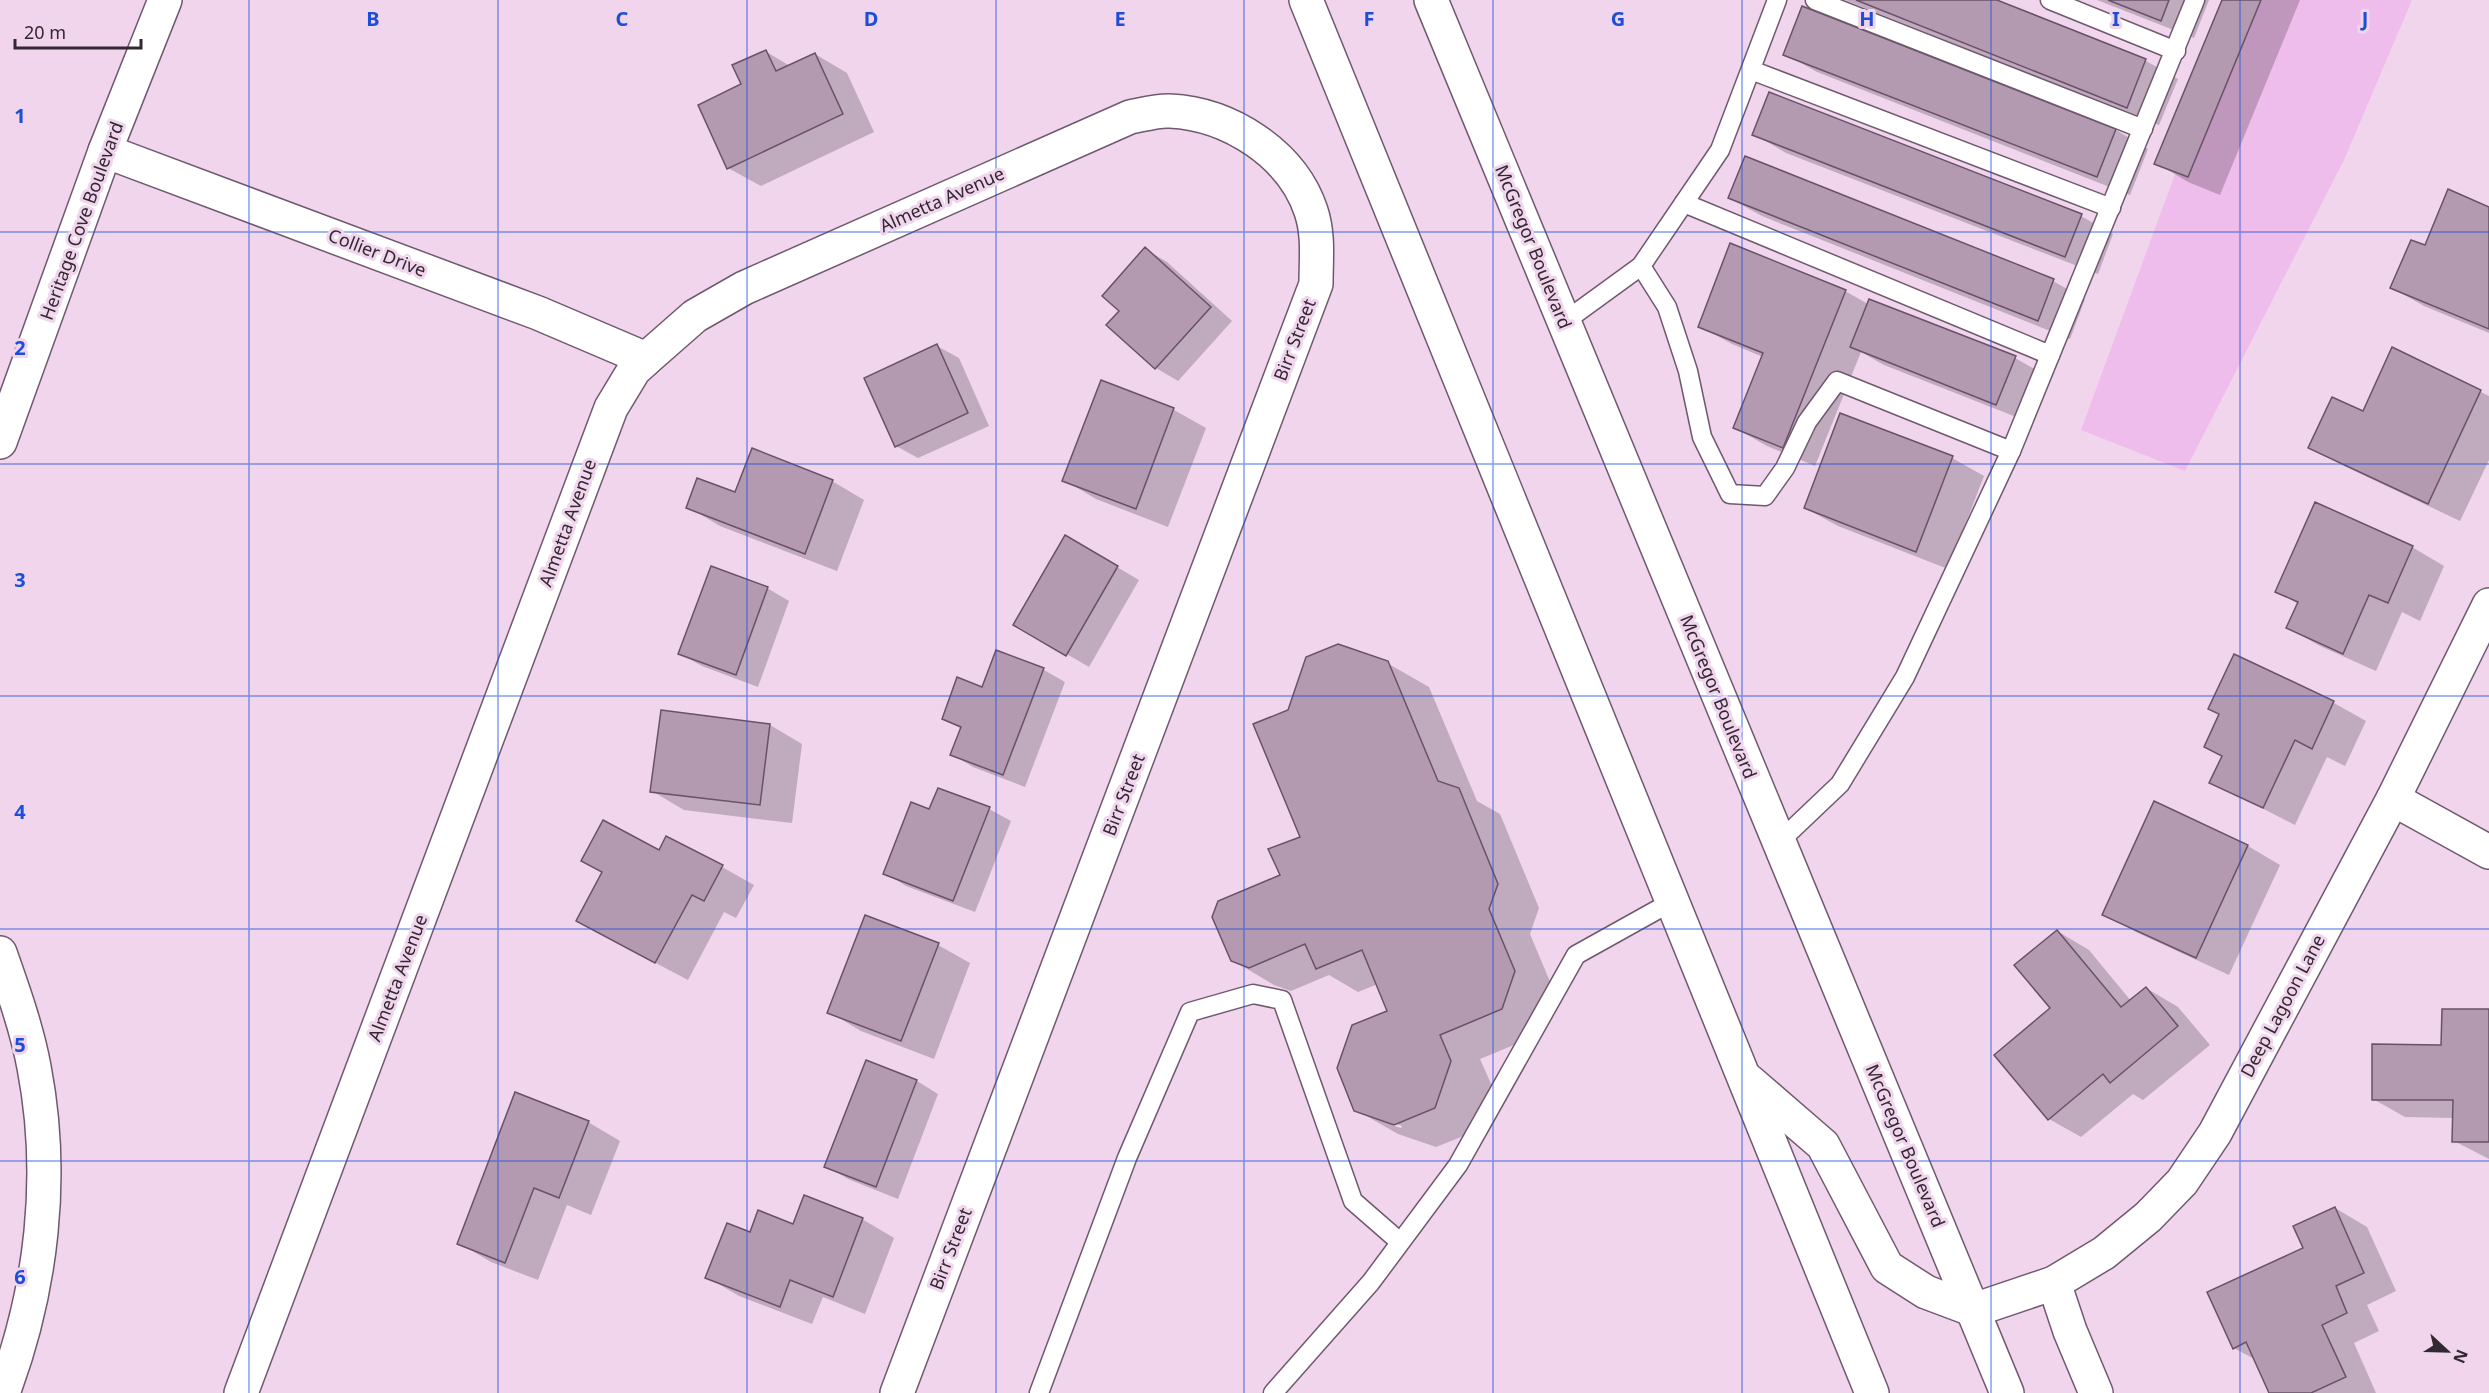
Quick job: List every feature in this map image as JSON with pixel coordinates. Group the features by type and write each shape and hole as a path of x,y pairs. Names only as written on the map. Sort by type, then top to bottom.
{"street":[{"name":"Heritage Cove Boulevard","path":"0,442 105,151 165,0"},
{"path":"1306,0 1872,1393"},
{"name":"McGregor Boulevard","path":"1431,0 2007,1393"},
{"name":"Almetta Avenue","path":"241,1393 611,408 634,370 695,316 744,288 1130,117 1169,110 1211,119 1262,142 1294,175 1302,192"},
{"name":"Collier Drive","path":"105,151 538,313 646,359"},
{"name":"Birr Street","path":"897,1393 1316,284 1317,238 1311,210 1302,192"},
{"name":"Deep Lagoon Lane","path":"1974,1310 2054,1283 2104,1253 2148,1217 2182,1182 2215,1133 2393,800 2489,605"},
{"path":"2393,800 2446,826 2489,852"},
{"path":"0,953 34,1065 45,1149 40,1255 17,1355 3,1393"},
{"path":"1743,1076 1822,1145 1887,1267 1926,1292 1974,1310"},
{"path":"2054,1283 2070,1331 2096,1393"}],"lane":[{"path":"1564,322 1641,266 1720,150 1777,0"},
{"path":"1815,0 2143,129"},
{"path":"2050,0 2176,51"},
{"path":"1778,843 1840,784 1905,677 2011,451 2195,0"},
{"path":"1751,70 2111,208"},
{"path":"1684,203 2050,355"},
{"path":"1641,266 1667,307 1688,371 1702,438 1730,494 1765,496 1785,468 1807,422 1837,381 2011,451"},
{"path":"1273,1393 1371,1282 1458,1165 1576,955 1673,901"},
{"path":"1039,1393 1127,1158 1190,1012 1253,994 1282,1000 1353,1201 1400,1242"}],"shaded area":[{"path":"2239,0 2412,0 2344,160 2185,471 2081,430"}],"building":[{"path":"1856,0 1997,0 2146,59 2127,108"},
{"path":"2108,0 2169,0 2161,21"},
{"path":"2222,0 2261,0 2188,177 2154,164"},
{"path":"1802,6 2116,129 2097,177 1783,55"},
{"path":"766,50 776,71 815,53 843,114 727,169 698,105 741,84 732,65"},
{"path":"1769,92 2082,214 2065,257 1752,135"},
{"path":"1745,156 2054,279 2038,321 1728,198"},
{"path":"2448,189 2489,207 2489,329 2390,288 2411,240 2425,245"},
{"path":"1730,243 1846,290 1783,448 1733,428 1763,353 1698,327"},
{"path":"1145,247 1211,307 1155,369 1106,325 1119,311 1102,296"},
{"path":"1869,299 2016,356 1996,405 1850,347"},
{"path":"937,344 968,413 895,447 864,378"},
{"path":"2392,347 2481,390 2428,504 2308,448 2332,397 2363,411"},
{"path":"1101,380 1174,408 1136,509 1062,481"},
{"path":"1840,413 1953,456 1916,552 1804,508"},
{"path":"752,448 833,480 805,554 686,508 697,478 735,492"},
{"path":"2315,502 2413,546 2388,603 2369,595 2343,654 2286,628 2298,602 2275,592"},
{"path":"1065,535 1118,566 1066,656 1013,625"},
{"path":"711,566 768,587 736,675 678,654"},
{"path":"1338,644 1388,661 1438,781 1459,788 1498,884 1489,909 1515,971 1502,1009 1440,1035 1451,1061 1435,1108 1394,1125 1354,1111 1337,1068 1352,1025 1387,1011 1362,950 1316,969 1305,944 1249,968 1231,961 1212,917 1218,901 1280,875 1268,849 1300,837 1253,724 1288,710 1306,657"},
{"path":"996,650 1044,668 1003,775 950,755 961,727 942,719 957,677 982,687"},
{"path":"2234,654 2334,701 2312,749 2295,740 2263,808 2209,783 2222,756 2204,747 2219,714 2208,709"},
{"path":"661,710 770,724 760,805 650,792"},
{"path":"938,788 990,807 953,901 883,874 911,802 929,809"},
{"path":"2154,801 2248,845 2196,958 2102,915"},
{"path":"603,820 659,850 666,836 723,865 704,901 692,895 655,963 576,921 602,872 581,861"},
{"path":"865,915 939,943 901,1041 827,1013"},
{"path":"2057,930 2121,1007 2146,987 2178,1026 2110,1083 2103,1074 2048,1120 1994,1055 2050,1008 2014,965"},
{"path":"2442,1009 2489,1009 2489,1142 2452,1142 2453,1100 2372,1100 2372,1044 2441,1045"},
{"path":"866,1060 917,1080 876,1187 824,1167"},
{"path":"515,1092 589,1121 559,1198 534,1188 505,1263 457,1244"},
{"path":"804,1195 863,1218 833,1297 790,1280 780,1307 705,1278 727,1223 750,1232 758,1210 793,1224"},
{"path":"2335,1207 2364,1273 2336,1286 2347,1313 2322,1325 2346,1377 2311,1393 2269,1393 2246,1342 2233,1349 2207,1292 2303,1248 2293,1226"}]}
